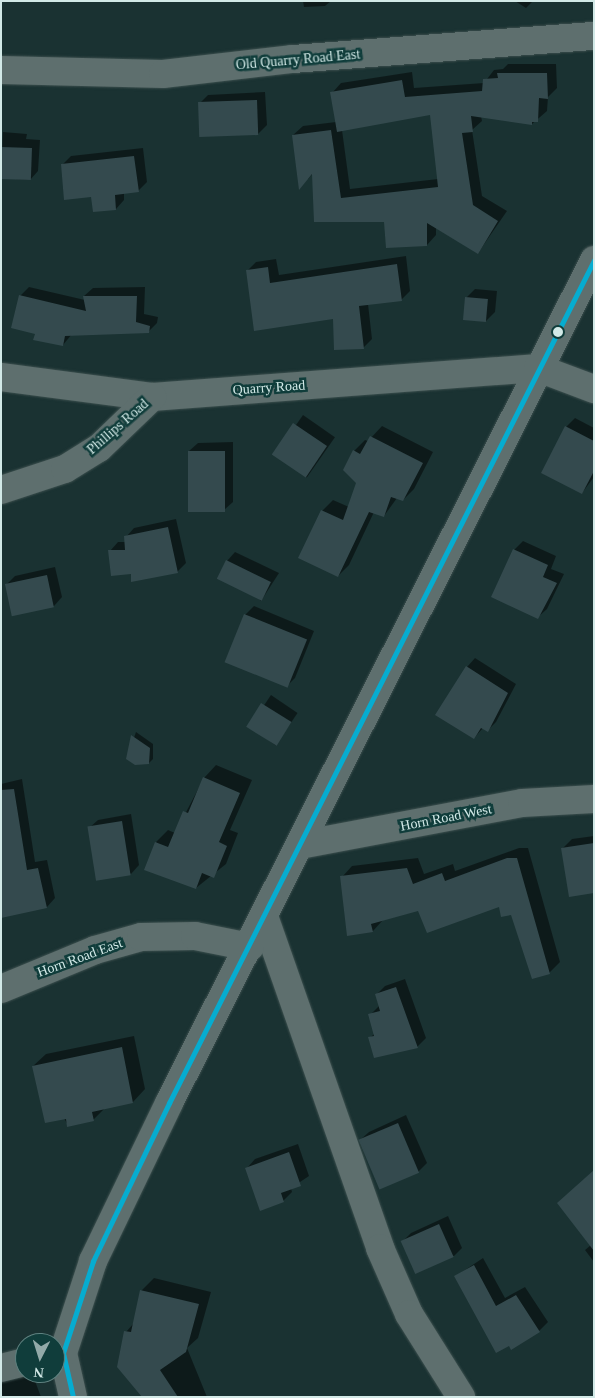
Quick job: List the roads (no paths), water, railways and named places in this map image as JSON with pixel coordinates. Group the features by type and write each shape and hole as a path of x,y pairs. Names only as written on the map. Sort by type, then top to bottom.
{"street":[{"name":"Old Quarry Road East","path":"1,70 163,74 294,59 594,36"},
{"path":"65,1337 93,1260 169,1103 250,947 538,368 594,260"},
{"path":"538,368 594,389"},
{"name":"Quarry Road","path":"1,377 152,397 538,368"},
{"name":"Phillips Road","path":"1,490 65,468 99,448 152,397"},
{"name":"Horn Road West","path":"300,845 522,803 594,799"},
{"path":"264,916 380,1248 409,1314 461,1397"},
{"name":"Horn Road East","path":"1,989 95,950 141,937 195,936 250,947"},
{"path":"1,1368 15,1364"},
{"path":"65,1372 73,1397"}]}
